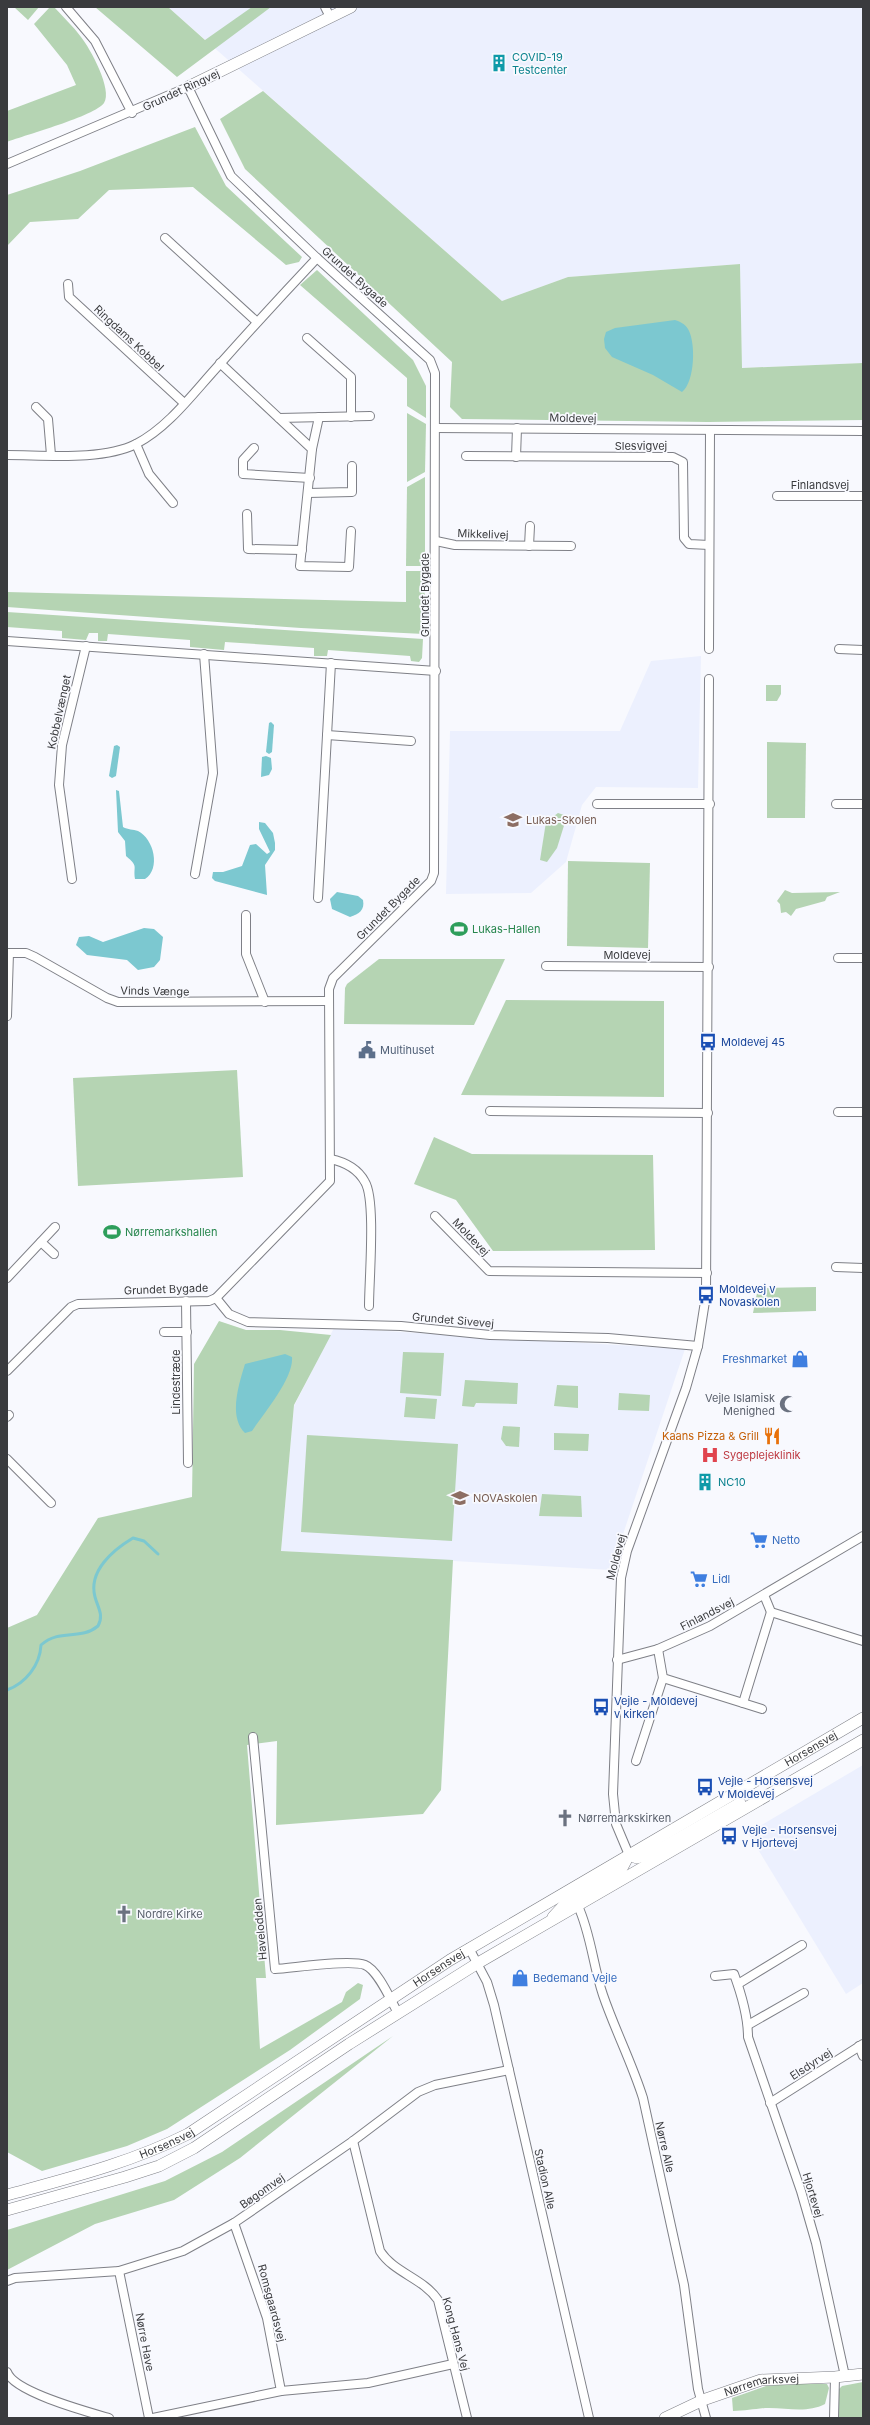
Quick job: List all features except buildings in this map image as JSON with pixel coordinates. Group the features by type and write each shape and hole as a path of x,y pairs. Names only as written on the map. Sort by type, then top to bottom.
{"main road":[{"name":"Grundet Ringvej","path":"188,87 351,7"},
{"name":"Horsensvej","path":"7,2195 121,2164 154,2151 188,2134 469,1948 863,1718"},
{"name":"Horsensvej","path":"7,2210 159,2166 194,2148 398,2013 478,1963 863,1740"},
{"path":"544,1926 564,1906 620,1872 629,1855 637,1858 651,1854 771,1786 806,1773"},
{"name":"Nørremarksvej","path":"665,2418 703,2400 761,2380 840,2377 863,2374"}],"street":[{"path":"66,7 95,41 132,112"},
{"path":"325,7 330,17"},
{"name":"Grundet Ringvej","path":"7,164 188,87"},
{"name":"Grundet Bygade","path":"7,1371 71,1307 78,1304 209,1301 216,1298 330,1181 329,989 333,978 431,881 434,873 436,671 435,373 430,360 317,258 231,176 188,87"},
{"path":"165,238 257,322"},
{"path":"7,455 93,454 115,451 136,444 160,427 184,403 317,258"},
{"name":"Ringdams Kobbel","path":"68,284 69,297 184,403"},
{"path":"307,338 351,378 351,417"},
{"path":"220,363 312,449"},
{"path":"36,407 48,419 51,455"},
{"path":"279,418 370,416"},
{"path":"319,417 312,449 300,566 349,567 351,531"},
{"name":"Moldevej","path":"435,428 863,431"},
{"path":"516,457 517,428"},
{"path":"709,648 710,431"},
{"path":"136,444 149,474 173,503"},
{"path":"254,448 243,460 243,474 310,478"},
{"name":"Slesvigvej","path":"466,456 673,457 683,462 684,538 689,544 709,546"},
{"path":"308,493 352,492 352,466"},
{"name":"Finlandsvej","path":"776,496 863,496"},
{"path":"247,514 248,549 302,550"},
{"path":"529,546 530,526"},
{"name":"Mikkelivej","path":"436,541 456,545 571,546"},
{"path":"7,640 436,671"},
{"name":"Kobbelvænget","path":"72,878 59,785 62,745 86,646"},
{"path":"839,649 863,650"},
{"path":"195,874 213,773 204,654"},
{"path":"318,898 331,663"},
{"name":"Moldevej","path":"629,1855 616,1824 613,1794 619,1587 627,1551 674,1424 698,1346 704,1311 707,1272 710,804 709,679"},
{"path":"327,735 411,741"},
{"path":"596,804 710,804"},
{"path":"836,804 863,804"},
{"path":"246,915 246,954 265,1002"},
{"name":"Vinds Vænge","path":"7,1016 8,953 26,953 35,957 107,998 118,1002 329,1001"},
{"path":"838,958 863,958"},
{"name":"Moldevej","path":"546,966 709,967"},
{"path":"490,1111 708,1113"},
{"path":"838,1112 863,1112"},
{"path":"330,1159 349,1165 358,1172 370,1192 369,1306"},
{"name":"Moldevej","path":"435,1216 489,1271 707,1272"},
{"path":"7,1278 55,1227"},
{"path":"41,1242 54,1254"},
{"path":"836,1267 863,1268"},
{"name":"Grundet Sivevej","path":"216,1298 228,1314 248,1322 328,1326 401,1326 490,1335 608,1338 698,1346"},
{"name":"Lindestræde","path":"186,1301 188,1463"},
{"path":"164,1332 187,1332"},
{"path":"7,1459 51,1503"},
{"name":"Finlandsvej","path":"617,1660 658,1650 710,1626 863,1536"},
{"path":"743,1703 771,1612 764,1595"},
{"path":"771,1612 863,1642"},
{"path":"636,1761 663,1678 658,1650"},
{"path":"663,1678 762,1709"},
{"name":"Havelodden","path":"253,1737 274,1969 350,1963 365,1965 375,1974 398,2013"},
{"name":"Nørre Alle","path":"578,1906 585,1922 603,1996 635,2072 643,2098 686,2293 698,2389 703,2400 706,2418"},
{"path":"715,1976 734,1974 738,1984 802,1945"},
{"name":"Stadion Alle","path":"469,1948 488,1982 494,2005 589,2418"},
{"name":"Hjortevej","path":"738,1984 748,2025 748,2037 801,2191 816,2244 840,2377 834,2418"},
{"path":"748,2025 804,1993"},
{"path":"861,2045 863,2056"},
{"name":"Elsdyrvej","path":"770,2103 861,2045"},
{"name":"Bøgomvej","path":"7,2281 15,2278 119,2271 183,2251 234,2223 353,2141 418,2092 435,2085 509,2070"},
{"name":"Kong Hans Vej","path":"353,2141 380,2251 387,2262 432,2291 438,2300 467,2418"},
{"name":"Romsgaardsvej","path":"234,2223 267,2318 281,2391"},
{"name":"Nørre Have","path":"119,2271 149,2418"},
{"path":"153,2418 281,2391 368,2382 453,2364"},
{"path":"7,2372 17,2385 70,2406 109,2418"}],"shaded area":[{"path":"168,7 863,7 863,363 742,368 740,264 568,277 502,301"},
{"name":"Lukas-Skolen","path":"701,656 698,788 596,787 582,805 566,862 531,893 446,894 450,731 620,731 651,661"},
{"name":"NOVAskolen","path":"334,1328 685,1349 611,1570 281,1551 294,1406"},
{"path":"863,1765 863,1983 846,1994 748,1833"}],"green space":[{"path":"14,7 39,7 28,20"},
{"path":"50,7 54,7 85,42 95,59 103,79 106,97 104,103 88,114 7,142 7,111 76,85 67,65 34,24"},
{"path":"95,7 168,7 205,40 252,7 271,7 177,77"},
{"path":"263,91 502,301 568,277 740,264 742,368 863,363 863,420 708,422 462,419 450,407 452,362 245,169 220,119"},
{"path":"195,127 226,186 302,257 299,262 286,265 193,187 109,190 78,219 30,222 7,246 7,195 80,171"},
{"path":"317,270 413,360 426,386 426,418 407,406 407,378 300,285"},
{"path":"407,413 426,424 425,472 407,482"},
{"path":"425,477 425,566 406,566 407,487"},
{"path":"406,571 425,571 424,634 301,628 7,607 7,592 406,602"},
{"path":"7,612 423,639 422,658 419,662 411,661 410,656 328,650 327,656 314,656 314,648 225,642 224,650 190,647 190,640 108,634 107,641 98,641 98,633 89,633 86,640 62,638 62,631 7,627"},
{"path":"766,685 781,685 781,694 777,701 766,701"},
{"path":"767,742 806,743 805,818 767,818"},
{"path":"558,813 567,816 557,848 547,862 540,860 546,822"},
{"path":"568,861 650,863 648,948 567,946"},
{"path":"785,890 792,893 840,892 827,897 825,901 796,909 791,916 786,912 781,913 780,904 777,901"},
{"path":"379,959 505,959 474,1025 344,1024 345,988 347,984"},
{"path":"506,1000 664,1001 664,1097 461,1095"},
{"path":"237,1070 243,1177 78,1186 73,1078"},
{"path":"434,1137 472,1154 653,1155 655,1250 493,1251 456,1200 414,1184"},
{"path":"816,1287 816,1311 753,1313 758,1288"},
{"path":"219,1321 246,1330 280,1330 331,1335 294,1405 281,1551 453,1560 441,1790 423,1814 276,1825 277,1741 247,1745 266,1978 256,1978 260,2049 342,2002 346,1992 358,1983 363,1985 360,1999 290,2050 167,2129 127,2146 42,2171 7,2152 7,1628 37,1615 98,1518 192,1497 194,1364"},
{"path":"403,1352 444,1353 441,1396 400,1393"},
{"path":"465,1380 518,1383 517,1404 476,1403 474,1407 462,1406"},
{"path":"557,1385 578,1386 578,1408 554,1406"},
{"path":"619,1393 650,1395 649,1411 618,1410"},
{"path":"406,1397 437,1399 435,1419 404,1417"},
{"path":"503,1426 520,1427 519,1447 506,1446 501,1439"},
{"path":"554,1433 589,1434 588,1451 554,1450"},
{"path":"307,1435 458,1444 452,1541 301,1532"},
{"path":"542,1494 581,1496 582,1517 539,1516"},
{"path":"393,2036 240,2158 174,2200 95,2224 7,2270 7,2230 165,2181 222,2152"},
{"path":"863,2382 863,2418 839,2418 839,2389 842,2386"},
{"path":"800,2383 827,2384 829,2388 825,2404 810,2409 765,2408 733,2411 732,2398 766,2386"}],"water":[{"path":"675,320 683,323 687,327 691,335 693,352 690,380 682,392 653,375 612,357 605,348 604,339 606,332 615,328"},
{"path":"271,722 274,725 272,752 269,754 266,752 269,723"},
{"path":"117,745 120,747 116,776 112,778 109,776 114,746"},
{"path":"266,756 271,758 272,769 269,775 261,777 262,757"},
{"path":"116,790 119,791 123,827 138,831 144,835 148,840 154,854 153,868 145,879 135,879 135,866 126,856 125,841 118,832"},
{"path":"259,822 265,823 273,833 275,843 275,850 265,865 267,895 215,881 212,878 213,872 223,872 242,866 250,845 256,844 267,854 270,852 259,829"},
{"path":"337,892 358,896 363,900 361,911 350,917 332,909 330,899"},
{"path":"144,928 154,929 163,937 160,960 154,967 138,970 127,960 87,955 76,945 79,937 89,936 103,942"},
{"path":"285,1354 292,1357 288,1375 283,1385 252,1431 245,1433 237,1418 236,1400 245,1364"}],"waterway":[{"path":"7,1690 20,1683 31,1672 38,1659 41,1645 48,1640 63,1635 84,1633 98,1626 100,1622 100,1615 95,1597 95,1578 104,1562 110,1555 133,1538 144,1541 158,1554"}],"place":[{"name":"COVID-19 Testcenter","path":"499,63"},
{"name":"Lukas-Skolen","path":"513,820"},
{"name":"Lukas-Hallen","path":"459,929"},
{"name":"Moldevej 45","path":"708,1042"},
{"name":"Multihuset","path":"367,1050"},
{"name":"Nørremarkshallen","path":"112,1232"},
{"name":"Moldevej v Novaskolen","path":"706,1295"},
{"name":"Freshmarket","path":"800,1359"},
{"name":"Vejle Islamisk Menighed","path":"788,1404"},
{"name":"Kaans Pizza & Grill","path":"772,1436"},
{"name":"Sygeplejeklinik","path":"710,1455"},
{"name":"NC10","path":"705,1482"},
{"name":"NOVAskolen","path":"460,1498"},
{"name":"Netto","path":"759,1540"},
{"name":"Lidl","path":"699,1579"},
{"name":"Vejle - Moldevej v kirken","path":"601,1707"},
{"name":"Vejle - Horsensvej v Moldevej","path":"705,1787"},
{"name":"Nørremarkskirken","path":"565,1818"},
{"name":"Vejle - Horsensvej v Hjortevej","path":"729,1836"},
{"name":"Nordre Kirke","path":"124,1914"},
{"name":"Bedemand Vejle","path":"520,1978"}]}
